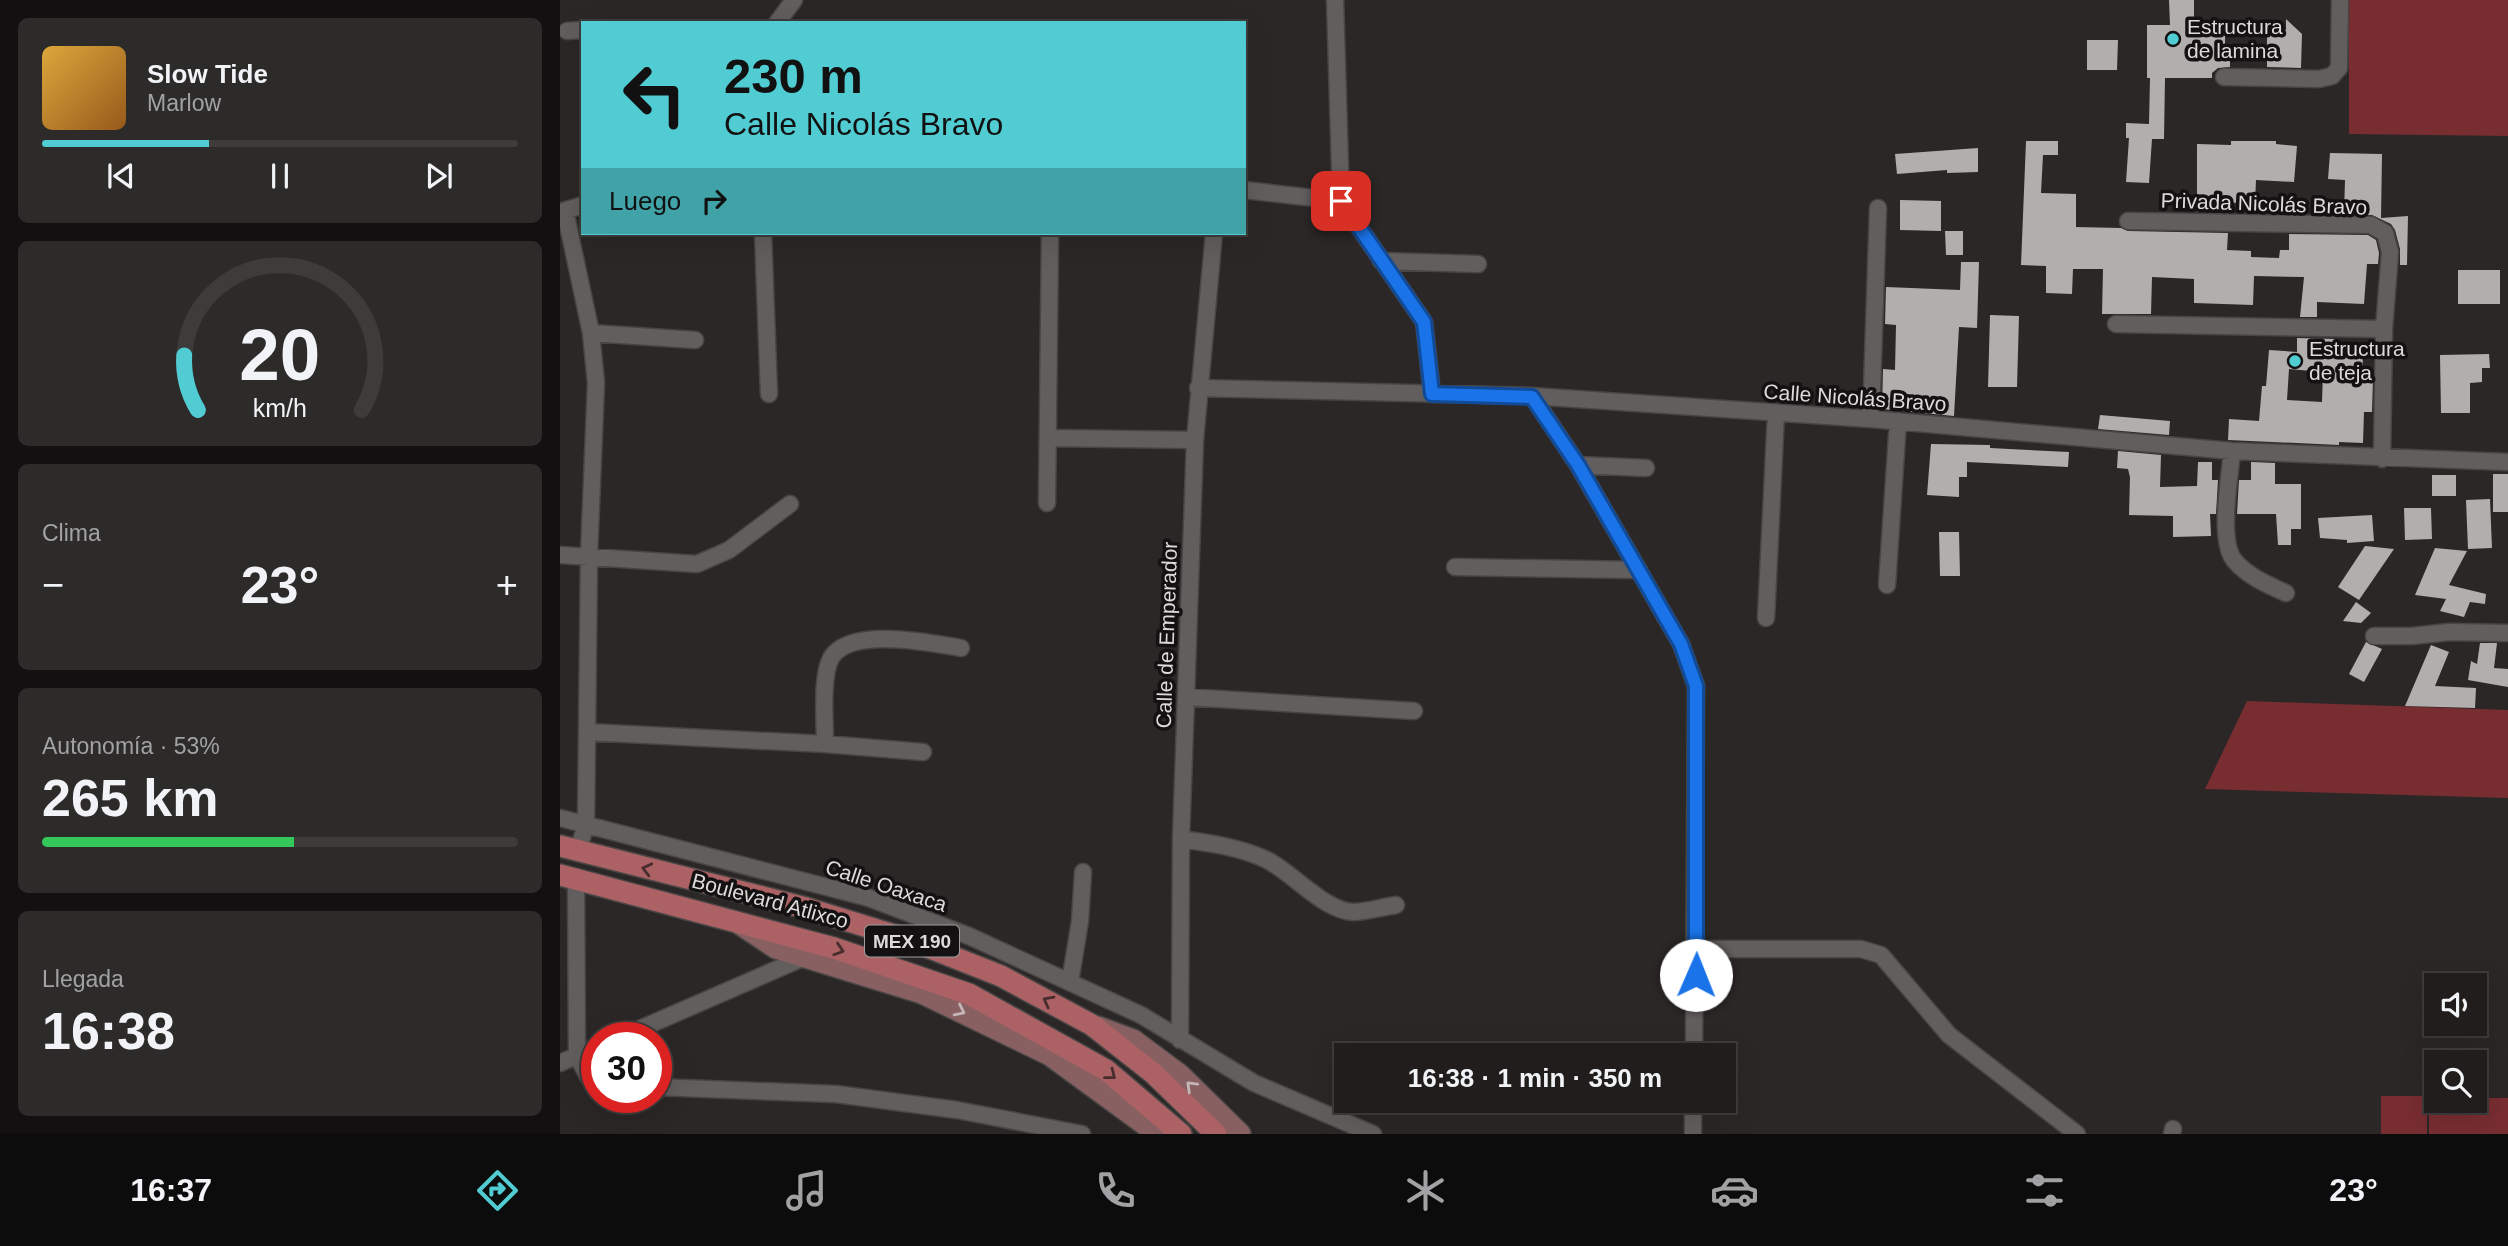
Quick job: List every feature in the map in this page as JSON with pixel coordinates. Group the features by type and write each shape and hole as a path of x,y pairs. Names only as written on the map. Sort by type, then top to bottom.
{"main road":[{"name":"Boulevard Atlixco","path":"569,849 806,908 910,940 1000,976 1092,1025 1153,1073 1216,1134"},
{"name":"MEX 190","path":"568,877 834,948 969,994 1106,1070 1181,1134"},
{"path":"738,923 776,948 922,993 1050,1055 1158,1134"},
{"path":"1092,1025 1133,1040 1180,1075 1240,1134"}],"street":[{"path":"778,21 794,0"},
{"path":"1335,0 1341,201 1424,322 1432,394"},
{"path":"2224,77 2319,79 2332,76 2339,68 2340,0"},
{"path":"1246,190 1341,201"},
{"path":"569,849 586,824 589,555 596,383 591,333 563,211 581,206"},
{"path":"1871,419 1878,208"},
{"name":"Privada Nicolás Bravo","path":"2128,221 2371,225 2385,233 2390,252 2384,329 2382,458"},
{"path":"763,235 769,394"},
{"path":"1047,503 1050,235"},
{"name":"Calle de Emperador","path":"1180,1040 1181,839 1195,440 1214,235"},
{"path":"1381,261 1478,264"},
{"path":"2116,324 2384,329"},
{"path":"591,333 695,340"},
{"name":"Calle Nicolás Bravo","path":"1198,388 1532,397 1898,421 2232,451 2508,462"},
{"path":"1532,397 1578,465 1681,644 1696,686 1694,1043"},
{"path":"1766,618 1776,413"},
{"path":"1886,585 1898,421"},
{"path":"1049,438 1195,440"},
{"path":"2232,451 2226,539 2234,560 2258,581 2286,593"},
{"path":"1578,465 1646,468"},
{"path":"560,555 698,564 729,550 790,505"},
{"path":"1455,567 1639,570"},
{"path":"2374,636 2449,632 2508,634"},
{"path":"825,744 826,675 832,657 843,648 861,641 884,638 961,648"},
{"path":"1186,697 1414,711"},
{"path":"587,732 825,744 923,752"},
{"name":"Calle Oaxaca","path":"560,818 869,898 969,936 1141,1015 1254,1083 1373,1134"},
{"path":"1181,839 1223,845 1267,860 1339,909 1353,912 1396,905"},
{"path":"1070,982 1080,921 1083,872"},
{"path":"568,877 577,1056 581,1063"},
{"path":"1696,949 1861,949 1881,955 1949,1035 2077,1134"},
{"path":"656,1022 805,957"},
{"path":"560,1063 581,1054"},
{"path":"672,1088 836,1094 1003,1118 1082,1134"},
{"path":"1693,1113 1693,1134"}],"shaded area":[{"path":"2349,0 2508,0 2508,136 2349,134"},
{"path":"2247,701 2508,710 2508,798 2205,789"},
{"path":"2381,1096 2424,1096 2427,1134 2381,1134"},
{"path":"2487,1098 2508,1098 2508,1134 2429,1134 2429,1113 2487,1113"}],"building":[{"path":"2169,0 2194,0 2194,25 2199,25 2199,36 2225,35 2225,46 2230,46 2230,67 2218,68 2212,73 2212,78 2165,78 2164,139 2152,139 2149,183 2126,182 2129,138 2126,138 2126,123 2149,124 2147,25 2170,25"},
{"path":"2286,19 2302,34 2301,68 2267,67 2267,29 2286,30"},
{"path":"2087,40 2118,40 2117,70 2087,70"},
{"path":"2026,141 2058,141 2058,155 2043,155 2041,193 2076,194 2076,227 2228,233 2227,250 2251,251 2251,257 2279,258 2280,250 2289,250 2289,234 2368,235 2376,240 2379,253 2378,264 2367,264 2364,304 2317,302 2317,317 2300,317 2304,277 2254,276 2253,305 2194,303 2194,279 2152,277 2151,314 2102,314 2103,269 2073,269 2072,294 2046,293 2046,266 2021,265"},
{"path":"2231,141 2276,141 2276,144 2297,146 2294,182 2256,180 2255,204 2221,202 2221,212 2197,212 2197,144 2231,145"},
{"path":"1978,148 1978,172 1947,173 1947,170 1897,174 1895,154"},
{"path":"2330,153 2382,154 2381,218 2408,216 2407,265 2400,265 2400,249 2391,224 2372,215 2344,214 2345,180 2328,179"},
{"path":"1900,200 1941,201 1941,231 1900,230"},
{"path":"1945,231 1963,231 1963,255 1946,255"},
{"path":"1961,262 1979,262 1977,328 1959,327 1954,416 1882,409 1883,369 1895,370 1896,325 1885,324 1886,287 1960,290"},
{"path":"2458,270 2500,270 2500,304 2458,304"},
{"path":"1990,315 2019,316 2017,387 1988,387"},
{"path":"2297,338 2336,339 2336,353 2363,355 2362,377 2373,378 2372,412 2364,412 2363,443 2339,442 2339,445 2228,440 2229,419 2259,421 2269,350 2297,352","holes":["2289,369 2323,372 2322,402 2287,400"]},
{"path":"2489,354 2490,368 2482,368 2482,382 2470,383 2470,413 2441,413 2440,355"},
{"path":"2100,415 2170,421 2169,435 2098,429"},
{"path":"1931,444 1990,445 1990,448 2069,452 2068,467 1967,462 1967,477 1959,477 1959,497 1927,495"},
{"path":"2118,451 2161,455 2160,487 2197,486 2198,462 2212,462 2212,480 2218,480 2216,514 2210,514 2211,536 2173,537 2173,516 2129,515 2130,477 2128,469 2117,468"},
{"path":"2251,462 2275,463 2275,484 2301,484 2301,529 2291,529 2291,545 2278,545 2276,514 2237,514 2239,480 2251,480"},
{"path":"2493,474 2508,474 2508,512 2493,512"},
{"path":"2432,475 2456,475 2456,496 2432,496"},
{"path":"2490,499 2492,548 2468,549 2466,500"},
{"path":"2404,508 2431,508 2432,539 2405,540"},
{"path":"2372,515 2374,541 2347,543 2347,540 2320,538 2318,518"},
{"path":"1939,532 1959,532 1960,576 1940,576"},
{"path":"2365,546 2394,549 2359,600 2338,587"},
{"path":"2435,548 2467,551 2449,585 2486,594 2485,604 2470,602 2464,617 2440,611 2446,599 2415,595"},
{"path":"2356,602 2371,613 2361,623 2343,621"},
{"path":"2366,642 2382,649 2364,682 2349,674"},
{"path":"2480,643 2497,643 2494,668 2508,669 2508,687 2468,680 2471,661 2477,664"},
{"path":"2431,645 2449,652 2435,686 2476,688 2475,708 2405,706"}],"place":[{"name":"Estructura de lamina","path":"2173,39"},
{"name":"Estructura de teja","path":"2295,361"}],"route":[{"path":"1341,201 1424,322 1432,394 1532,397 1578,465 1681,644 1696,686 1698,725 1696,975"}]}
